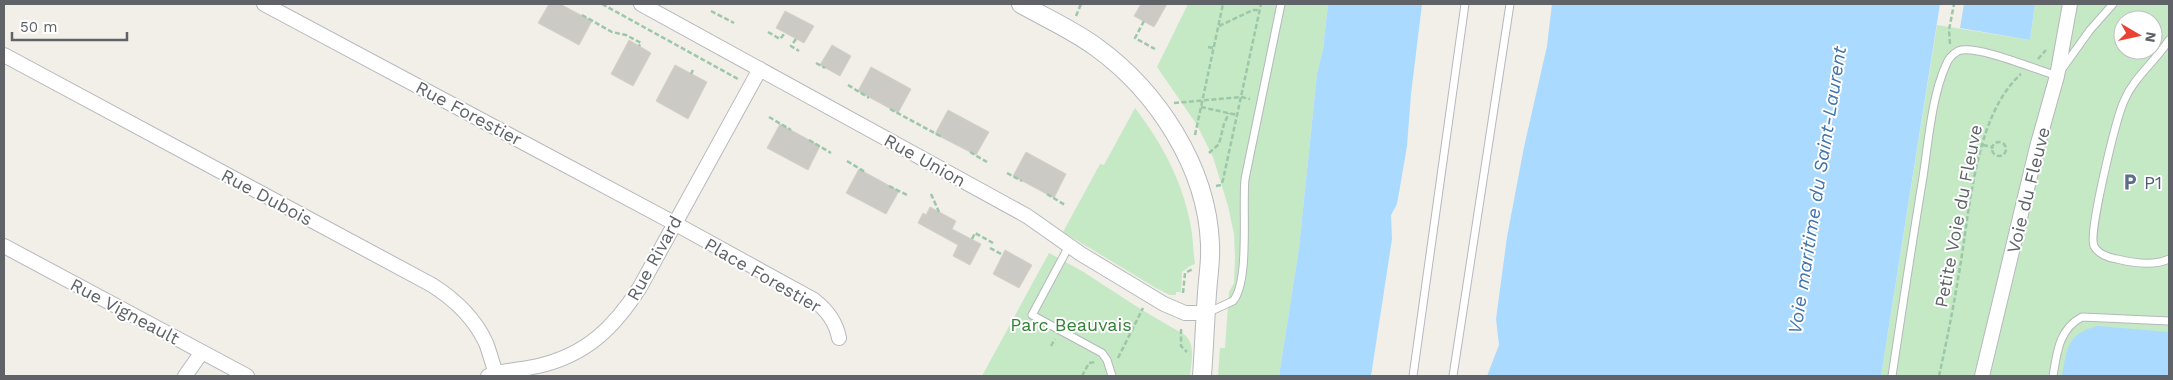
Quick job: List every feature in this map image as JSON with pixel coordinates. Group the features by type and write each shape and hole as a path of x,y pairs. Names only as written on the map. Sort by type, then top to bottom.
{"street":[{"name":"Rue Forestier","path":"264,4 674,223"},
{"name":"Rue Union","path":"641,4 1020,212 1069,246 1164,304 1185,313 1206,313"},
{"path":"1021,4 1080,37 1105,54 1143,90 1171,129 1195,177 1208,228 1210,258 1202,376"},
{"name":"Voie du Fleuve","path":"1982,376 2057,76 2070,4"},
{"name":"Rue Dubois","path":"4,55 432,285 458,305 480,333 492,375"},
{"name":"Rue Rivard","path":"492,375 555,361 571,354 603,334 628,306 760,69"},
{"name":"Place Forestier","path":"674,223 814,300 829,315 837,329 839,338"},
{"name":"Rue Vigneault","path":"4,246 247,376"},
{"path":"185,376 202,352"}],"lane":[{"path":"1206,313 1233,301 1240,284 1244,260 1243,202 1245,179 1281,4"},
{"path":"1413,376 1465,4"},
{"path":"1453,376 1510,4"},
{"path":"1892,376 1938,91 1946,63 1955,53 1965,50 1991,54 2057,76 2081,42 2112,4"},
{"path":"2064,39 2068,44 2081,42"},
{"path":"2169,40 2156,58 2142,72 2124,101 2104,179 2093,241 2098,251 2111,258 2128,262 2152,263 2169,258"},
{"path":"1069,246 1032,315 1102,353 1108,360 1112,376"},
{"path":"2052,376 2057,351 2064,333 2074,321 2082,317 2169,320"}],"path":[{"path":"602,4 739,80"},
{"path":"1076,16 1082,4"},
{"path":"1195,137 1223,4"},
{"path":"1216,186 1221,185 1261,4"},
{"path":"1954,4 1949,38 1955,53"},
{"path":"1218,26 1253,10 1260,10"},
{"path":"712,11 734,23"},
{"path":"582,15 612,32 626,35 641,43 640,46"},
{"path":"1144,21 1135,38 1155,49"},
{"path":"768,32 780,39 784,33"},
{"path":"796,39 791,46 799,51"},
{"path":"1208,47 1213,48"},
{"path":"816,63 825,68"},
{"path":"691,74 693,70"},
{"path":"1209,70 1214,71"},
{"name":"Petite Voie du Fleuve","path":"1939,376 1986,128 2009,85 2024,71"},
{"path":"848,85 869,98"},
{"path":"1173,103 1241,97"},
{"path":"1201,107 1236,115"},
{"path":"890,109 942,137"},
{"path":"1209,154 1219,144 1229,113"},
{"path":"768,117 791,130"},
{"path":"809,140 831,153"},
{"path":"1982,145 1992,147 2001,142 2006,147 2006,152 2003,155 1996,156 1992,147"},
{"path":"970,152 987,162"},
{"path":"847,161 865,172"},
{"path":"1007,173 1022,181"},
{"path":"890,186 909,196"},
{"path":"931,194 938,212"},
{"path":"1047,194 1065,205"},
{"path":"972,239 975,233 993,242"},
{"path":"990,248 1003,255"},
{"path":"1183,293 1185,273 1198,267"},
{"path":"1116,359 1119,357 1144,308"},
{"path":"1181,329 1181,346 1191,356"},
{"path":"1082,376 1089,363"}],"green space":[{"path":"1188,4 1328,4 1323,49 1317,74 1299,248 1279,376 1218,376 1220,348 1225,348 1229,292 1234,283 1234,234 1228,206 1213,157 1197,125 1157,67"},
{"path":"2035,4 2169,4 2169,376 1881,376 1937,25 2030,40"},
{"path":"1135,108 1162,148 1176,176 1190,222 1195,264 1182,272 1181,292 1176,292 1176,295 1170,295 1156,288 1063,232 1100,164 1104,165"},
{"name":"Parc Beauvais","path":"1049,253 1082,271 1185,335 1192,349 1190,376 982,376"}],"water":[{"path":"1328,4 1422,4 1407,146 1397,204 1391,215 1392,239 1371,376 1279,376 1299,248 1317,74 1323,49"},
{"name":"Voie maritime du Saint-Laurent","path":"1552,4 1940,4 1881,376 1487,376 1499,345 1496,319 1507,237 1524,147 1547,46"},
{"path":"1964,4 2035,4 2030,40 1960,28"},
{"path":"2098,326 2169,332 2169,376 2062,376 2067,350 2074,338 2088,329"}],"building":[{"path":"549,4 560,4 592,21 579,45 538,23"},
{"path":"1141,4 1167,4 1154,27 1134,16"},
{"path":"785,11 814,26 804,43 776,28"},
{"path":"629,40 651,53 633,86 611,74"},
{"path":"832,45 851,56 840,76 820,65"},
{"path":"675,65 707,82 688,119 656,101"},
{"path":"871,67 911,89 898,113 858,91"},
{"path":"948,110 989,132 976,155 935,134"},
{"path":"780,124 820,146 808,170 767,148"},
{"path":"1026,152 1066,174 1054,198 1013,176"},
{"path":"859,169 899,191 886,214 846,193"},
{"path":"930,207 956,221 952,229 981,244 970,265 953,256 958,245 918,223 923,213 926,215"},
{"path":"1005,250 1032,265 1019,288 993,274"}],"place":[{"name":"P1","path":"2130,182"}]}
